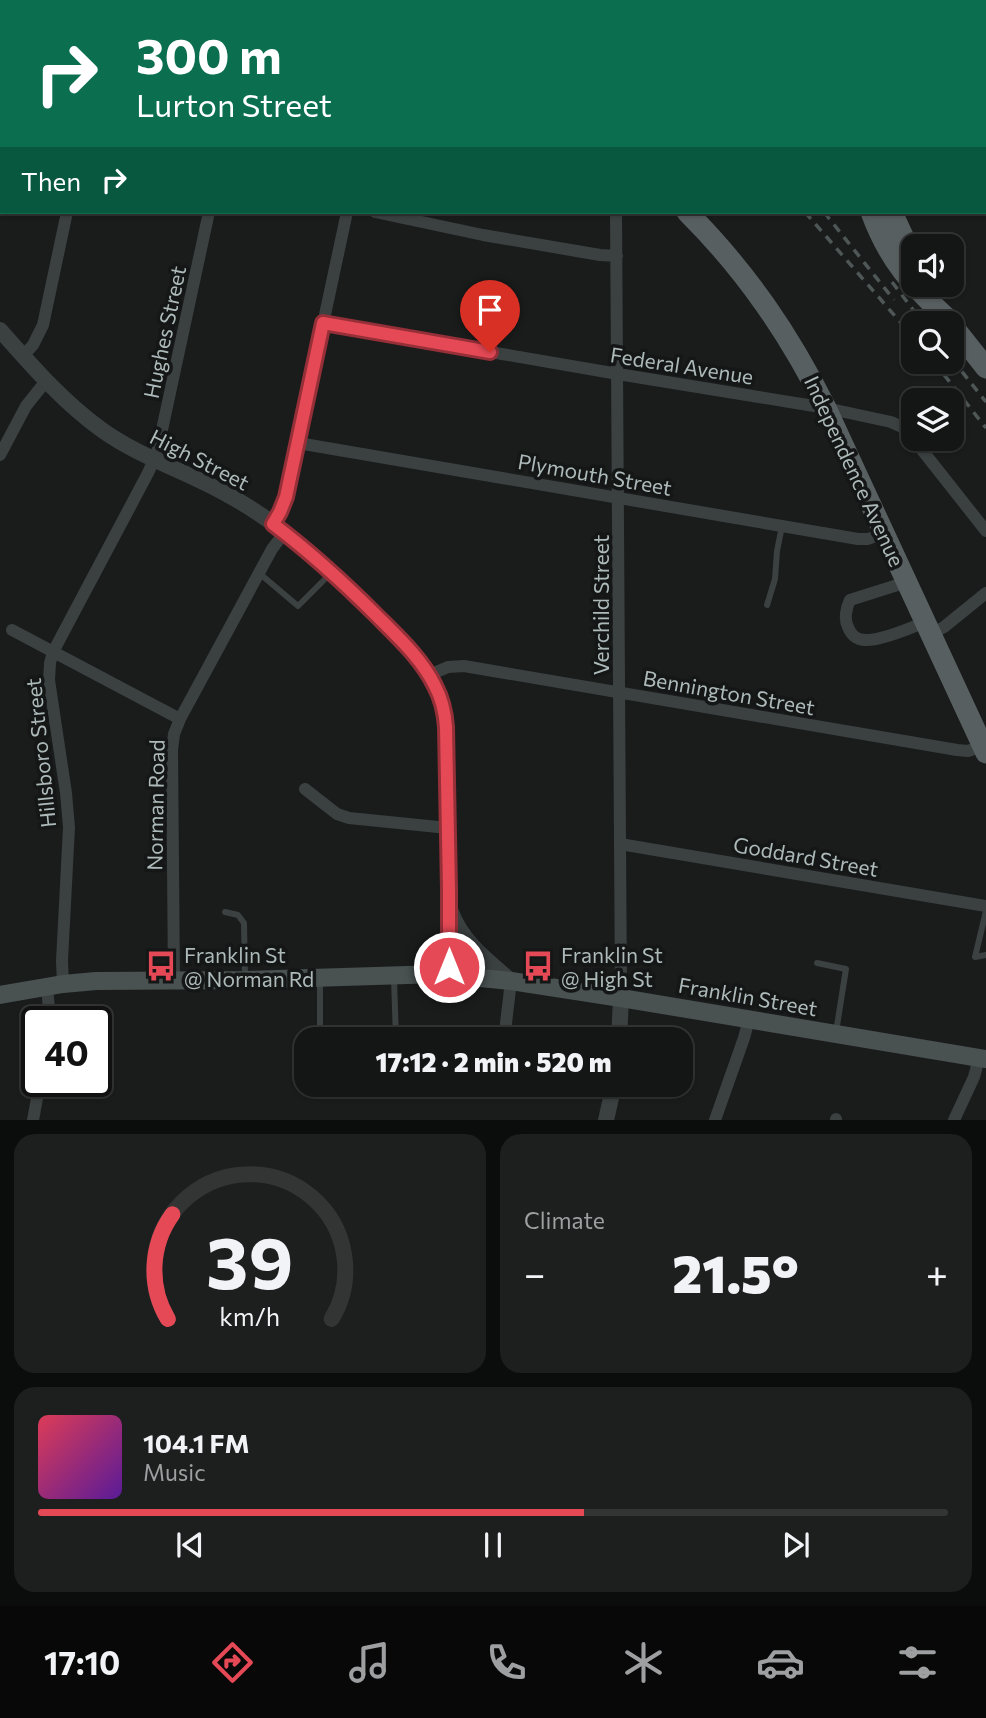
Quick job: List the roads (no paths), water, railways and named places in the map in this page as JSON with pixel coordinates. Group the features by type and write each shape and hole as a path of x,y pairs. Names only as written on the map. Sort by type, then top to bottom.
{"main road":[{"name":"Independence Avenue","path":"689,214 722,248 765,301 794,347 826,408 984,749"},
{"path":"872,214 894,259 919,293 938,311"},
{"path":"893,214 902,234"},
{"path":"964,340 986,368"},
{"name":"Franklin Street","path":"0,995 55,985 112,981 448,975 511,981 621,998 982,1059"}],"street":[{"path":"23,356 33,345 43,325 67,214"},
{"name":"Hughes Street","path":"155,459 209,214"},
{"name":"Norman Road","path":"174,980 174,734 272,549 279,528 280,512 298,443 346,214"},
{"path":"384,214 483,235 617,256"},
{"name":"Verchild Street","path":"616,214 621,998"},
{"name":"Federal Avenue","path":"323,323 885,420 901,427 911,436 986,531"},
{"name":"High Street","path":"0,330 46,381 93,424 126,445 228,494 279,528 331,572 388,627 429,675 440,696 446,719 448,975"},
{"path":"0,455 26,407 46,381"},
{"name":"Plymouth Street","path":"298,443 863,539 884,533"},
{"name":"Hillsboro Street","path":"52,1006 62,961 69,827 50,663 53,652 155,459"},
{"path":"906,582 850,600 846,608 846,621 848,629 855,637 867,640 944,627 986,593"},
{"path":"12,631 180,719"},
{"name":"Bennington Street","path":"429,675 443,668 459,666 957,750 984,749"},
{"path":"304,789 337,814 349,818 448,828"},
{"name":"Goddard Street","path":"620,844 986,908"},
{"path":"449,904 455,922 464,936 511,981 506,1027"},
{"path":"620,1027 621,998"},
{"path":"715,1119 744,1038 748,1018"},
{"path":"954,1119 982,1059"},
{"path":"33,1119 37,1097"},
{"path":"606,1119 611,1097"}],"lane":[{"path":"767,605 775,579 782,526"},
{"path":"259,573 298,606 331,572"},
{"path":"986,908 975,957 986,955"},
{"path":"225,912 238,915 244,923 245,979"},
{"path":"817,964 846,969 836,1034"},
{"path":"394,976 396,1027"},
{"path":"320,977 320,1027"}],"railway":[{"path":"807,214 901,323"},
{"path":"826,214 894,300"},
{"path":"892,282 914,311"},
{"path":"943,374 986,428"},
{"path":"964,374 986,402"}],"place":[{"name":"Franklin St @ Norman Rd","path":"161,966"},
{"name":"Franklin St @ High St","path":"538,966"}]}
